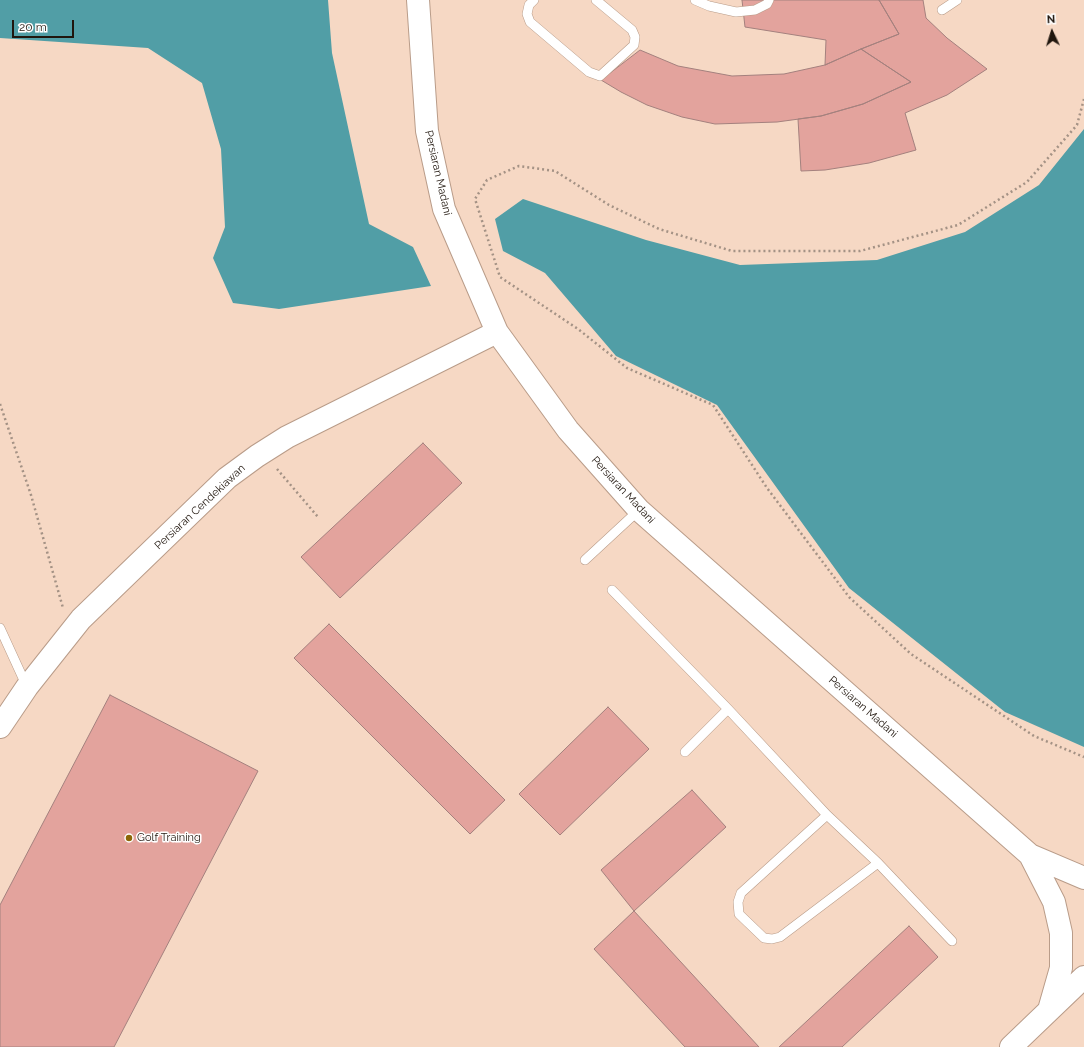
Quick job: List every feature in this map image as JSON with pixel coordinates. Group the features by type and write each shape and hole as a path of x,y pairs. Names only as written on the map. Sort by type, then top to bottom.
{"street":[{"name":"Persiaran Madani","path":"418,0 427,131 444,209 497,332 568,430 639,510 1030,855"},
{"name":"Persiaran Cendekiawan","path":"0,727 27,687 81,618 227,478 257,456 287,437 497,332"},
{"path":"1030,855 1084,878"},
{"path":"1030,855 1054,902 1061,933 1061,968 1049,1010"},
{"path":"1011,1047 1084,977"}],"lane":[{"path":"534,0 530,5 527,14 530,22 589,72 600,76 634,45 635,37 632,30 596,0"},
{"path":"695,0 709,6 736,12 755,10 767,4 769,0"},
{"path":"942,10 957,0"},
{"path":"586,560 639,510"},
{"path":"612,590 728,709 827,815 878,863 952,940"},
{"path":"0,628 27,687"},
{"path":"685,752 728,709"},
{"path":"827,815 741,893 738,902 739,914 764,938 772,939 780,937 878,863"}],"path":[{"path":"1084,99 1077,126 1026,182 958,225 860,251 732,250 659,229 609,205 555,172 519,166 487,180 475,199 500,277 578,329 627,368 713,405 767,488 849,596 911,654 1034,736 1084,757"},
{"path":"0,404 31,495 70,632"},
{"path":"273,465 318,517"}],"shaded area":[{"path":"0,0 1084,0 1084,1047 0,1047"}],"water":[{"path":"0,0 328,0 332,53 369,224 413,247 431,286 279,309 233,303 213,258 225,227 221,149 202,83 148,48 0,38"},
{"path":"1084,129 1084,747 1005,712 849,588 717,405 616,356 545,273 503,251 495,219 523,199 646,240 740,265 877,260 965,232 1039,185"}],"building":[{"path":"742,0 879,0 899,34 825,65 826,40 745,27"},
{"path":"879,0 923,0 926,18 947,38 987,69 947,95 905,113 916,150 869,163 825,170 801,171 798,119 821,116 863,104 911,82 861,49 899,34"},
{"path":"861,49 911,82 863,104 821,116 777,122 715,124 682,117 647,105 601,80 640,50 678,66 732,76 784,74 825,65"},
{"path":"423,443 462,483 340,598 301,557"},
{"path":"329,624 505,800 470,834 294,658"},
{"name":"Golf Training","path":"110,695 258,771 114,1047 0,1047 0,905"},
{"path":"608,707 649,749 560,835 519,794"},
{"path":"692,790 726,827 634,911 601,870"},
{"path":"634,911 759,1047 685,1047 594,949"},
{"path":"909,926 938,957 842,1047 779,1047"}],"place":[{"name":"Golf Training","path":"129,838"}]}
